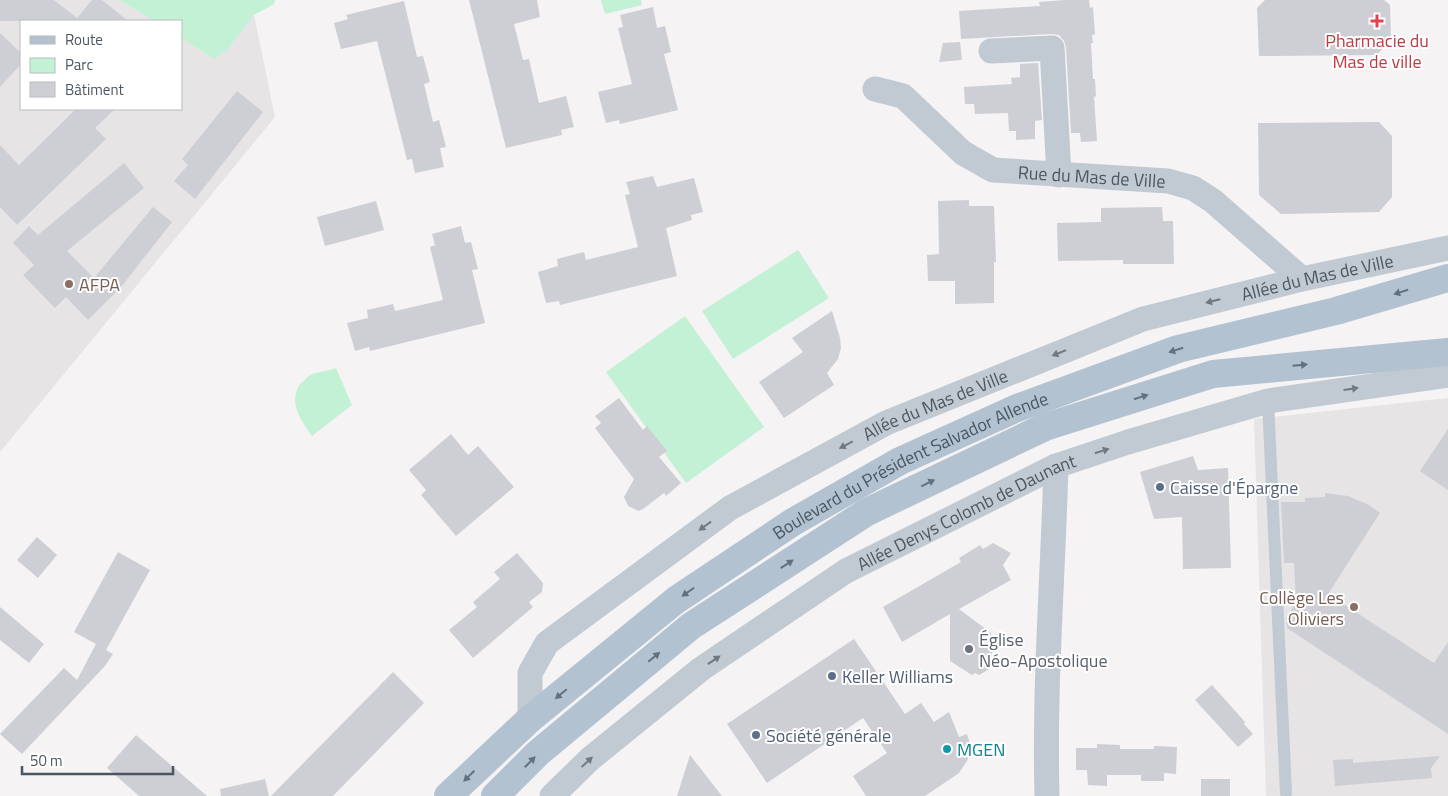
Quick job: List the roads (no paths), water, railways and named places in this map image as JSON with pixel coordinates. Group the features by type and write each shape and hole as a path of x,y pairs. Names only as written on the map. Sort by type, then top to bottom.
{"main road":[{"name":"Boulevard du Président Salvador Allende","path":"448,796 530,719 676,600 793,522 852,487 958,434 1017,408 1178,349 1336,312 1448,278"},
{"name":"Boulevard du Président Salvador Allende","path":"495,796 538,753 691,626 867,512 1036,432 1213,374 1448,352"}],"street":[{"path":"991,51 1052,48 1059,175"},
{"name":"Rue du Mas de Ville","path":"875,89 903,96 963,153 993,170 1168,181 1193,188 1213,201 1302,279"},
{"name":"Allée du Mas de Ville","path":"530,719 530,673 547,643 730,508 886,423 1134,323 1302,279 1448,248"},
{"name":"Allée Denys Colomb de Daunant","path":"552,796 590,759 701,668 846,571 1056,466 1128,442 1268,401 1448,375"},
{"path":"1047,796 1047,695 1056,466"}],"lane":[{"path":"1268,401 1286,793"}],"place":[{"name":"Pharmacie du Mas de ville","path":"1377,21"},
{"name":"AFPA","path":"69,284"},
{"name":"Caisse d'Épargne","path":"1160,487"},
{"name":"Collège Les Oliviers","path":"1354,607"},
{"name":"Église Néo-Apostolique","path":"969,649"},
{"name":"Keller Williams","path":"832,676"},
{"name":"Société générale","path":"756,735"},
{"name":"MGEN","path":"947,749"}]}
